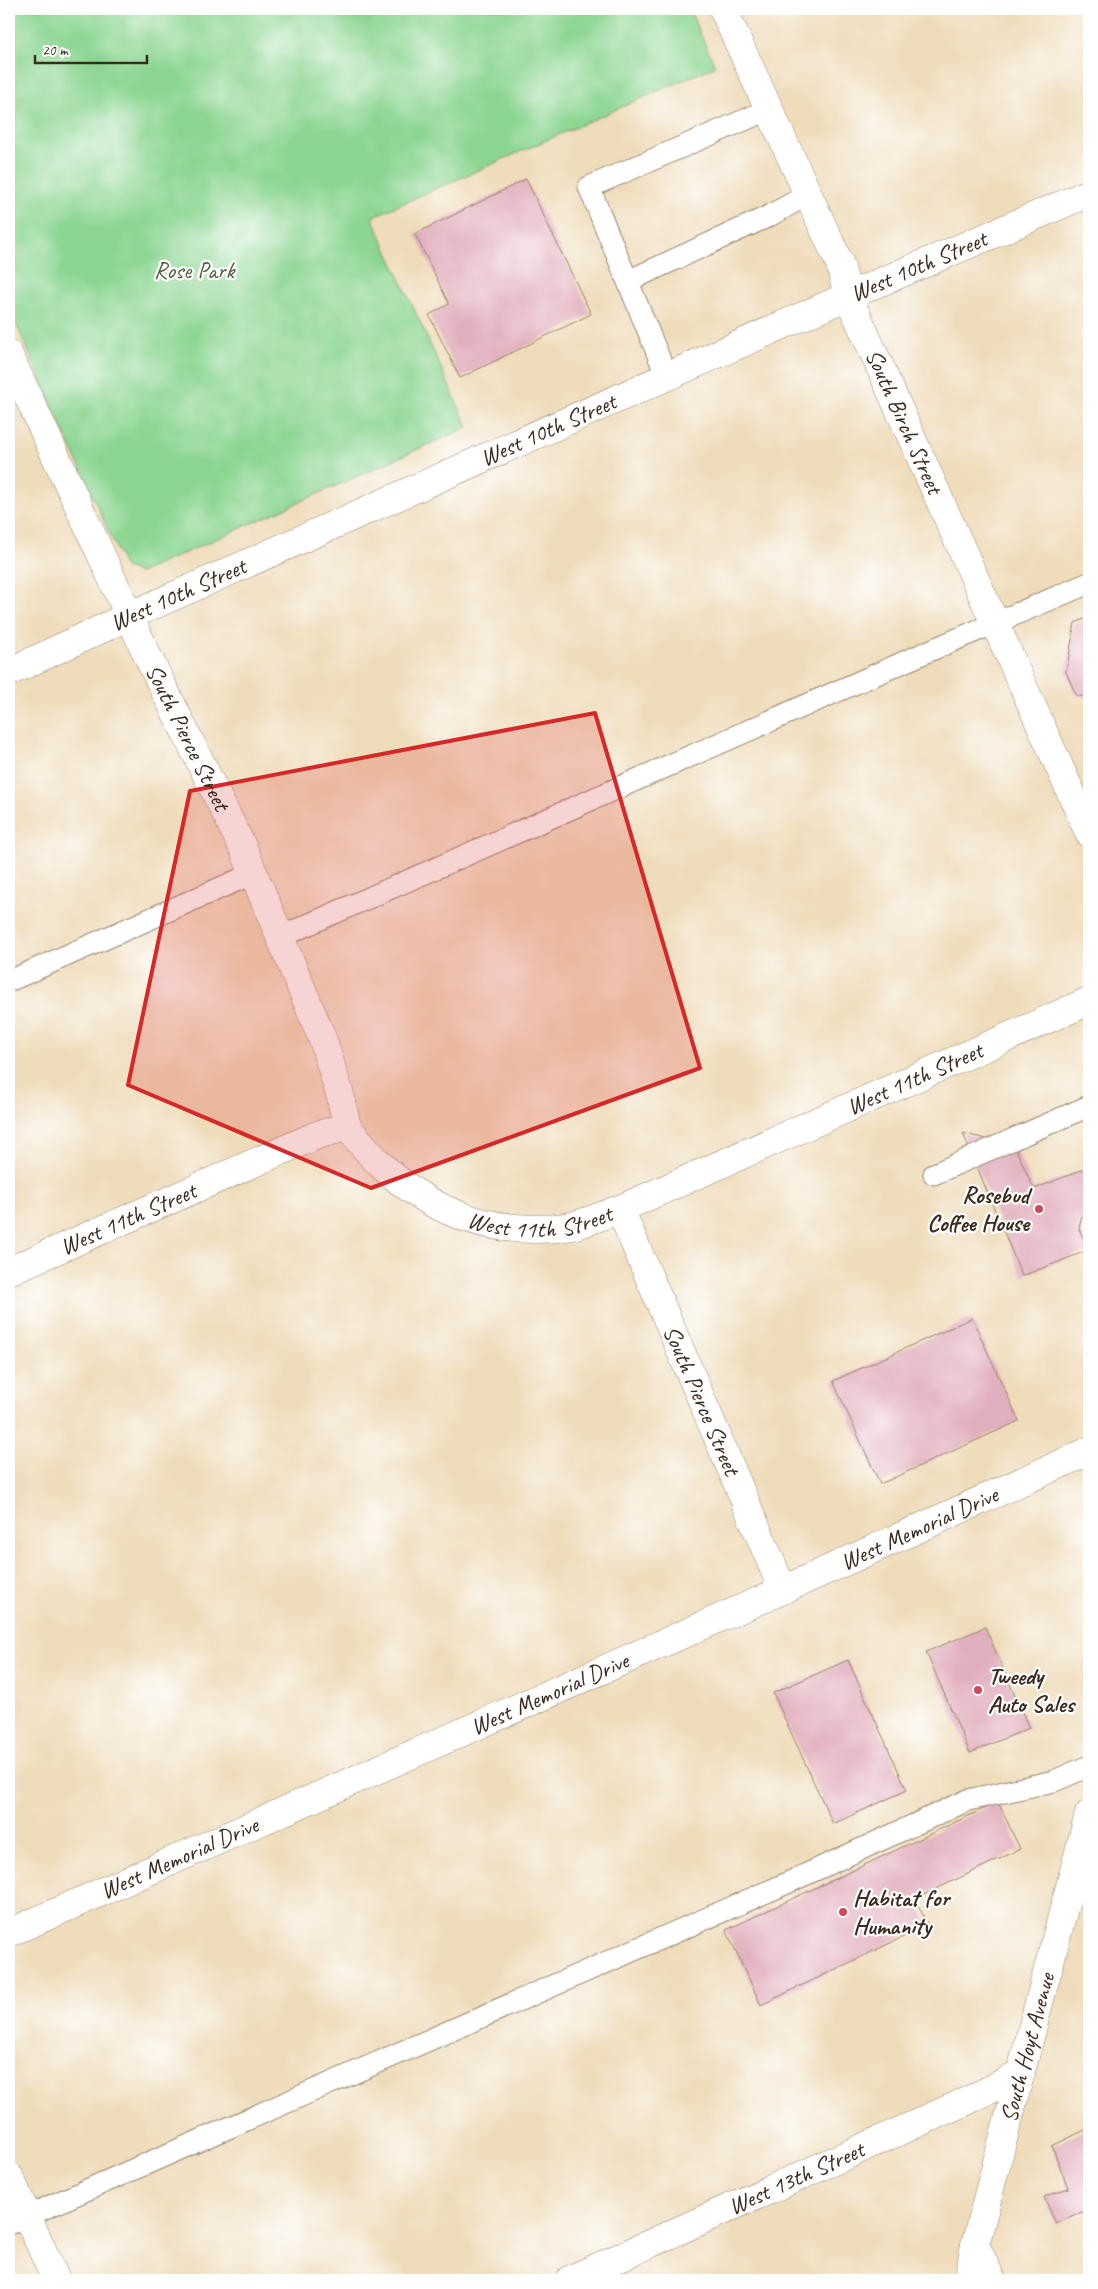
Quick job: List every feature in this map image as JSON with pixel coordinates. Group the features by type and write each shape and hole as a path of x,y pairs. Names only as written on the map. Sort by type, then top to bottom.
{"street":[{"name":"South Birch Street","path":"723,9 809,194 840,264 848,296 1089,834"},
{"name":"West 10th Street","path":"9,672 129,616 848,296 1089,192"},
{"name":"South Pierce Street","path":"9,355 129,616 254,873 323,1040 348,1127"},
{"name":"West 11th Street","path":"9,1271 317,1135 348,1127 383,1167 422,1198 445,1211 475,1222 528,1229 568,1226 620,1209 1089,1001"},
{"name":"South Pierce Street","path":"620,1209 783,1590"},
{"name":"West Memorial Drive","path":"9,1933 783,1590 1089,1450"},
{"name":"South Hoyt Avenue","path":"968,2280 975,2245 1089,1814"},
{"name":"West 13th Street","path":"569,2280 971,2099 1021,2074"},
{"path":"9,2176 18,2220 56,2280"},
{"path":"975,2245 992,2280"}],"lane":[{"path":"667,377 589,187 770,109"},
{"path":"628,281 769,216 809,194"},
{"path":"280,937 995,622 1089,583"},
{"path":"9,981 254,873"},
{"path":"934,1174 1089,1106"},
{"path":"18,2220 785,1884 968,1800 1054,1781 1089,1766"}],"highlighted area":[{"path":"595,713 700,1068 371,1188 128,1085 190,791"}],"green space":[{"name":"Rose Park","path":"9,9 689,9 715,66 372,217 468,427 140,573 125,568 9,308"}],"building":[{"path":"526,179 591,314 460,378 429,315 449,304 415,234"},
{"path":"1089,617 1089,698 1076,695 1066,672 1075,623"},
{"name":"Rosebud Coffee House","path":"963,1133 1015,1147 1034,1189 1089,1167 1089,1182 1079,1229 1089,1250 1022,1276"},
{"path":"972,1318 1019,1421 880,1484 833,1381"},
{"name":"Tweedy Auto Sales","path":"985,1627 1029,1728 970,1753 926,1652"},
{"path":"848,1660 907,1790 833,1824 773,1693"},
{"name":"Habitat for Humanity","path":"998,1802 1020,1849 915,1899 928,1925 761,2005 726,1930"},
{"path":"1089,2128 1089,2209 1056,2224 1044,2197 1068,2188 1052,2146"}],"place":[{"name":"Rosebud Coffee House","path":"1039,1209"},
{"name":"Tweedy Auto Sales","path":"978,1690"},
{"name":"Habitat for Humanity","path":"843,1912"}]}
